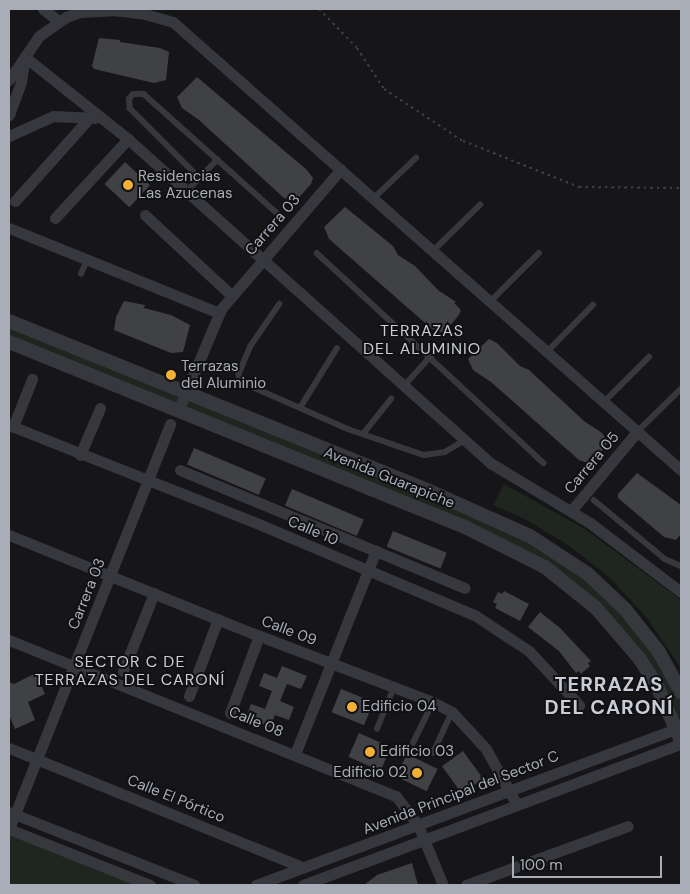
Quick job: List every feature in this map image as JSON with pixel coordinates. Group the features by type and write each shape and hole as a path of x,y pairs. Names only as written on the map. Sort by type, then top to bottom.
{"street":[{"path":"43,9 59,21"},
{"path":"9,77 39,36 59,21 96,10 146,11 180,26 602,403 681,470"},
{"path":"9,115 21,82 25,56"},
{"path":"25,56 128,139 404,387 504,472 571,511 681,592"},
{"path":"9,136 53,116 90,117 107,122"},
{"path":"15,201 90,117"},
{"path":"55,218 128,139"},
{"name":"Carrera 03","path":"178,411 219,313 231,295 341,169"},
{"path":"145,215 231,295"},
{"path":"9,228 219,313"},
{"name":"Avenida Guarapiche","path":"9,322 435,493 548,546 588,574 625,609 659,652 681,692"},
{"name":"Avenida Guarapiche","path":"9,342 463,526 545,567 579,592 624,639 657,686 680,735"},
{"path":"11,426 32,379"},
{"path":"80,455 100,408"},
{"name":"Carrera 03","path":"9,829 12,813 37,759 170,424"},
{"name":"Calle 10","path":"11,426 148,482 261,525 497,627 529,650 579,705"},
{"name":"Carrera 05","path":"571,511 636,433"},
{"path":"180,470 465,588"},
{"path":"261,525 269,506"},
{"name":"Calle 09","path":"9,535 259,636 433,702 452,712 486,749 511,790 517,805"},
{"path":"295,754 376,550"},
{"path":"123,671 154,594"},
{"path":"189,696 218,619"},
{"path":"230,713 259,636"},
{"name":"Calle 08","path":"9,640 396,796 418,825 443,885"},
{"name":"Avenida Principal del Sector C","path":"256,885 511,790 680,735"},
{"name":"Avenida Principal del Sector C","path":"303,885 517,805 680,735"},
{"name":"Calle El Pórtico","path":"9,748 304,868"},
{"path":"12,813 194,885"},
{"path":"466,885 628,826"},
{"path":"9,829 150,885"}],"lane":[{"path":"200,178 130,109 132,96 144,94 277,213"},
{"path":"374,198 416,158"},
{"path":"186,192 217,160"},
{"path":"433,251 480,205"},
{"path":"317,252 544,462"},
{"path":"490,302 539,253"},
{"path":"81,274 87,260"},
{"path":"280,304 255,340 239,378 241,382 363,434 424,455 445,452 465,440"},
{"path":"546,353 593,305"},
{"path":"300,408 337,348"},
{"path":"404,387 431,356"},
{"path":"602,403 649,357"},
{"path":"636,433 681,389"},
{"path":"363,434 391,398"},
{"path":"594,500 664,559 681,566"},
{"path":"377,729 394,687"},
{"path":"413,743 433,702"},
{"path":"433,753 452,712"}],"path":[{"path":"319,9 357,48 384,89 463,141 579,187 681,188"}],"shaded area":[{"path":"9,321 484,514 604,589 681,692 681,727 639,658 545,567 9,342"},
{"path":"504,484 585,529 681,600 681,668 647,618 610,578 568,545 525,519 493,505"},
{"path":"9,829 150,885 9,885"}],"building":[{"path":"99,38 160,48 169,52 166,80 154,83 94,69 92,66"},
{"path":"197,77 307,170 313,178 311,184 296,201 284,198 199,120 182,108 177,97"},
{"name":"Residencias Las Azucenas","path":"125,162 150,185 129,207 105,184"},
{"path":"345,207 393,246 398,255 415,266 438,290 456,302 454,303 461,310 444,333 432,329 329,239 324,227"},
{"path":"124,301 145,305 144,308 171,315 190,325 183,352 171,353 114,330 116,317"},
{"path":"489,339 497,343 520,366 529,370 584,421 602,433 607,441 606,446 591,464 579,460 491,382 473,370 468,359"},
{"path":"194,448 266,478 259,495 187,465"},
{"path":"637,473 681,505 681,534 676,540 664,537 618,498 618,494"},
{"path":"292,489 364,519 357,536 285,506"},
{"path":"393,531 447,553 440,568 387,547"},
{"path":"504,591 529,604 520,621 495,608 497,604 493,602 498,592 502,594"},
{"path":"540,612 560,628 591,661 588,663 590,666 581,674 579,671 576,673 559,651 528,627"},
{"path":"282,666 307,676 301,689 287,684 280,701 294,707 289,720 275,715 270,727 246,717 251,704 265,709 272,691 259,686 264,673 277,678"},
{"path":"36,673 45,694 28,702 35,720 15,729 9,715 9,682 14,684"},
{"name":"Edificio 04","path":"341,689 373,702 364,725 332,712"},
{"name":"Edificio 03","path":"359,733 391,747 380,771 348,757"},
{"path":"463,751 483,779 462,794 442,766"},
{"name":"Edificio 02","path":"407,754 438,769 427,791 396,776"},
{"path":"412,863 418,885 364,885 377,875"}],"place":[{"name":"Residencias Las Azucenas","path":"128,185"},
{"name":"Terrazas del Aluminio","path":"171,375"},
{"name":"Edificio 04","path":"352,707"},
{"name":"Edificio 03","path":"370,752"},
{"name":"Edificio 02","path":"417,773"}],"district":[{"name":"TERRAZAS DEL ALUMINIO","path":"422,340"},
{"name":"SECTOR C DE TERRAZAS DEL CARONÍ","path":"130,671"},
{"name":"TERRAZAS DEL CARONÍ","path":"609,696"}]}
